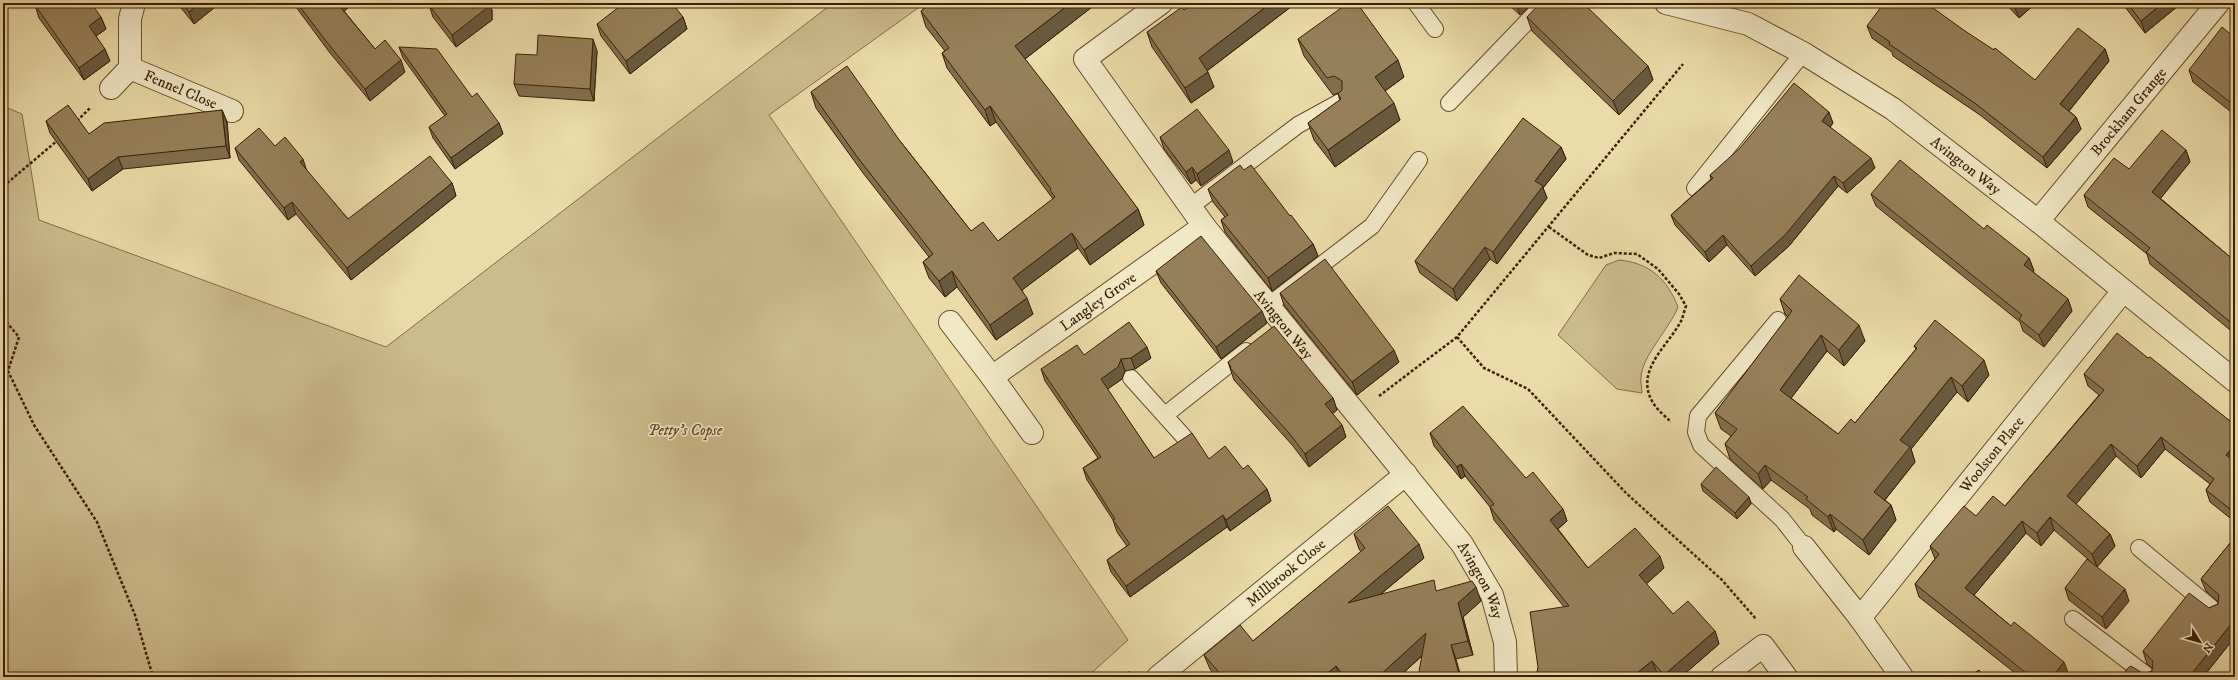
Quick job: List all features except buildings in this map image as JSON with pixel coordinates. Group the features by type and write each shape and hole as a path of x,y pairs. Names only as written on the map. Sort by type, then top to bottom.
{"street":[{"name":"Fennel Close","path":"110,88 130,68 130,19 134,3"},
{"name":"Avington Way","path":"1161,3 1085,59 1204,226 1268,306 1270,333 1406,474 1462,544 1492,595 1505,642 1506,677"},
{"name":"Avington Way","path":"1666,3 1748,24 1803,54 1893,109 2038,221 2235,381"},
{"name":"Brockham Grange","path":"2038,221 2218,3"},
{"name":"Fennel Close","path":"130,68 232,111"},
{"name":"Langley Grove","path":"992,376 1204,226"},
{"name":"Woolston Place","path":"1860,618 2123,291"},
{"path":"950,322 992,376 1032,433"},
{"name":"Millbrook Close","path":"1166,675 1406,474"},
{"path":"1804,547 1860,618 1902,677"},
{"path":"1722,677 1763,646 1786,677"}],"lane":[{"path":"1416,3 1435,29"},
{"path":"1449,103 1545,3"},
{"path":"1695,188 1803,54"},
{"path":"1190,206 1298,125 1340,102"},
{"path":"1268,306 1372,226 1419,160"},
{"path":"1778,320 1698,416 1696,432 1701,445 1782,519 1804,547"},
{"path":"1165,416 1270,333"},
{"path":"1131,378 1184,437"},
{"path":"2139,548 2215,611"},
{"path":"2073,619 2149,677"}],"path":[{"path":"1377,398 1457,337 1683,64"},
{"path":"73,125 110,88"},
{"path":"3,192 6,184 62,136"},
{"path":"3,181 6,184"},
{"path":"1549,227 1588,255 1599,258 1614,253 1637,254 1658,269 1679,294 1686,306 1680,322 1663,345 1649,373 1647,389 1652,403 1682,432 1696,432"},
{"path":"3,318 19,337 8,371 34,425 97,522 135,615 153,677"},
{"path":"1457,337 1484,368 1528,389 1626,493 1722,580 1761,625"}],"green space":[{"name":"Petty's Copse","path":"833,3 925,3 769,115 1128,640 1087,677 3,677 3,106 22,114 39,220 386,347"},
{"path":"1619,260 1640,265 1656,274 1674,297 1678,307 1646,360 1641,379 1642,393 1617,389 1558,335 1606,265"}]}
